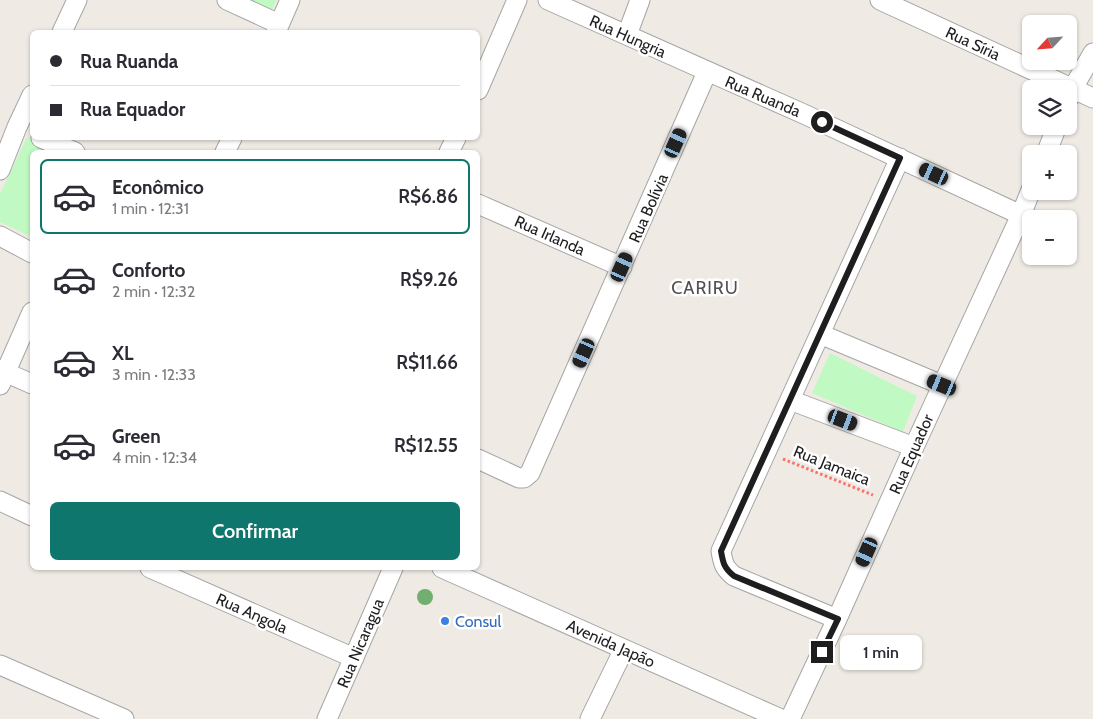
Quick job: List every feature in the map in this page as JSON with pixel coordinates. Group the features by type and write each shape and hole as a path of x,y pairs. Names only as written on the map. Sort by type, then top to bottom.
{"street":[{"path":"63,30 77,0"},
{"path":"227,0 278,28 290,0"},
{"path":"480,85 517,0"},
{"name":"Rua Hungria","path":"548,0 708,72"},
{"path":"627,36 640,0"},
{"name":"Rua Síria","path":"880,0 1044,80"},
{"path":"1077,82 1093,53"},
{"name":"Rua Ruanda","path":"708,72 806,115 1021,215"},
{"name":"Rua Bolívia","path":"480,460 519,478 524,478 530,474 708,72"},
{"name":"Rua Síria","path":"1077,94 1093,98"},
{"path":"0,170 25,131 30,105"},
{"path":"46,140 70,150"},
{"path":"838,619 734,576 726,570 721,551 900,158"},
{"name":"Rua Equador","path":"790,719 838,619 889,501 1027,200"},
{"name":"Rua Irlanda","path":"480,205 622,267"},
{"path":"0,236 30,252"},
{"path":"30,316 2,376 30,383"},
{"path":"820,334 942,385"},
{"path":"790,400 914,447"},
{"path":"0,501 30,515"},
{"name":"Rua Angola","path":"155,570 354,658"},
{"name":"Rua Nicaragua","path":"327,719 392,570"},
{"name":"Avenida Japão","path":"446,570 624,649 760,715 781,719"},
{"path":"590,719 624,649"},
{"path":"0,665 124,719"}],"path":[{"name":"Rua Jamaica","path":"766,452 889,501"}],"green space":[{"path":"251,0 276,0 272,10"},
{"path":"27,137 55,150 30,150 30,236 0,222 0,194"},
{"path":"830,353 917,396 903,432 812,393"}],"place":[{"name":"Consul","path":"445,621"}],"district":[{"name":"CARIRU","path":"705,288"}],"route":[{"path":"822,122 900,158 721,551 726,570 734,576 838,619 822,652"}]}
